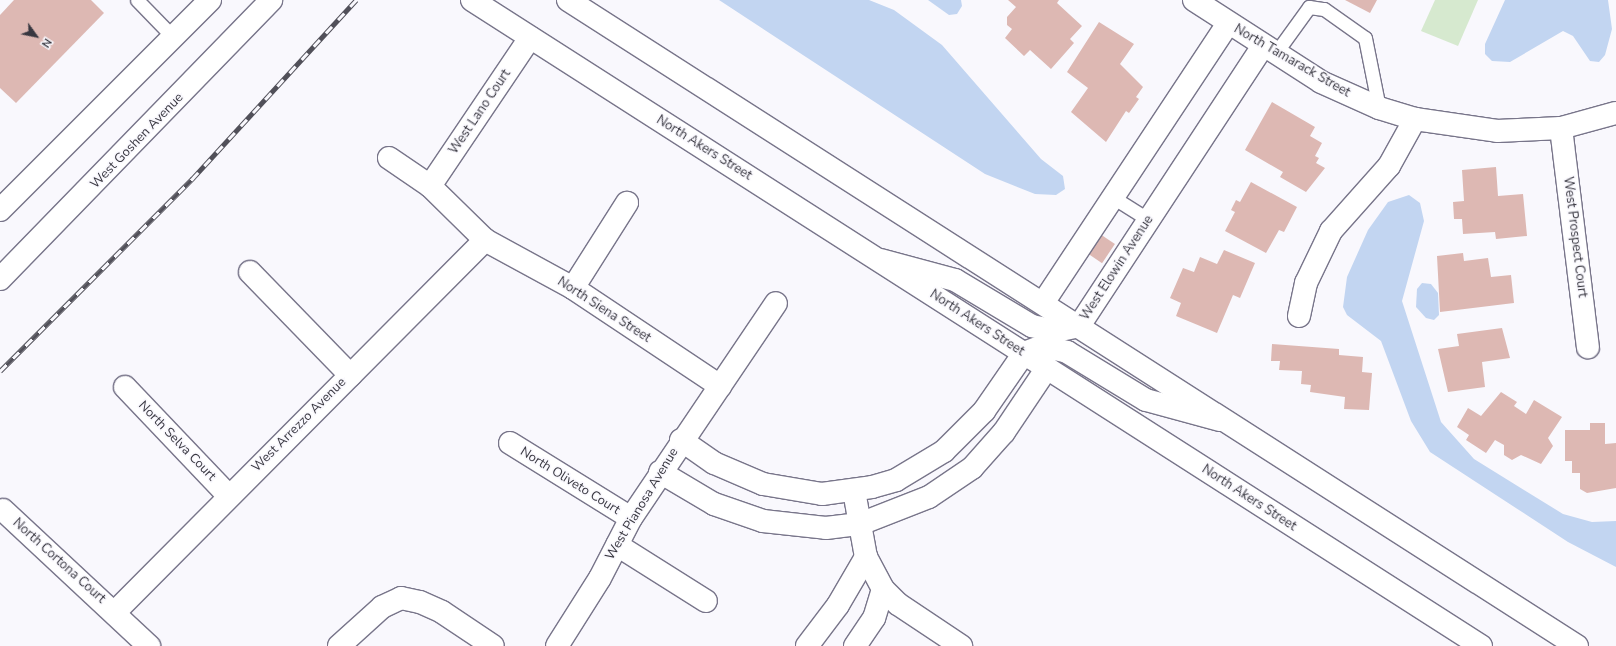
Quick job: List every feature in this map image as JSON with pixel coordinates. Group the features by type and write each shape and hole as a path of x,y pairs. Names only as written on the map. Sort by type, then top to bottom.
{"street":[{"path":"0,210 174,38 210,0"},
{"name":"West Goshen Avenue","path":"0,279 271,0"},
{"name":"North Akers Street","path":"472,0 1481,646"},
{"path":"568,0 1577,646"},
{"name":"North Tamarack Street","path":"1194,0 1269,50 1338,90 1379,108 1415,119 1497,131 1561,128 1616,113"},
{"path":"1043,303 1228,24"},
{"name":"West Lano Court","path":"430,186 530,38"},
{"name":"West Elowin Avenue","path":"876,258 955,280 1032,326 1056,331 1079,326 1149,220 1269,50"},
{"path":"1299,316 1306,283 1330,231 1389,166 1415,119"},
{"name":"West Prospect Court","path":"1561,128 1588,347"},
{"name":"North Siena Street","path":"389,158 430,186 485,240 573,288 720,386"},
{"path":"573,288 627,203"},
{"name":"West Arrezzo Avenue","path":"115,612 228,495 485,240"},
{"path":"250,272 350,375"},
{"name":"West Pianosa Avenue","path":"557,646 617,545 631,518 660,472 776,303"},
{"path":"681,440 714,463 763,484 822,494 854,491 896,480 944,451 984,411 1024,353 1042,346 1067,352 1146,400 1229,422"},
{"path":"660,472 714,504 763,521 826,528 860,524 929,497 972,468 1004,432 1047,368"},
{"name":"North Selva Court","path":"125,388 228,495"},
{"name":"North Oliveto Court","path":"510,443 631,518"},
{"path":"854,491 866,557 883,589 898,604 961,646"},
{"name":"North Cortona Court","path":"3,510 115,612 149,646"},
{"path":"617,545 706,601"},
{"path":"807,646 838,605 866,557"},
{"path":"855,646 874,618 883,589"},
{"path":"339,646 382,607 401,598 420,602 442,612 493,646"}],"lane":[{"path":"137,0 174,38"},
{"path":"1269,50 1309,7 1324,9 1365,38 1379,108"},
{"path":"1114,198 1149,220"}],"green space":[{"path":"1435,0 1478,0 1458,46 1421,31"}],"water":[{"path":"719,0 869,0 894,10 942,45 1041,159 1063,176 1065,189 1056,195 1035,194 985,174"},
{"path":"928,0 961,0 962,6 957,14 949,15"},
{"path":"1505,0 1608,0 1612,29 1605,55 1599,62 1590,61 1573,36 1563,31 1510,62 1492,61 1485,54 1485,44"},
{"path":"1409,195 1420,203 1424,221 1402,301 1441,422 1474,459 1563,514 1592,522 1616,521 1616,567 1568,542 1430,452 1411,421 1381,341 1347,315 1343,307 1347,277 1368,230 1388,202"},
{"path":"1422,283 1431,284 1438,293 1439,315 1434,320 1426,318 1416,307 1417,289"}],"building":[{"path":"14,0 91,0 104,13 16,103 0,88 0,15"},
{"path":"1008,0 1059,0 1057,3 1082,26 1070,39 1074,43 1051,69 1030,50 1024,56 1005,38 1012,29 1007,25 1007,17 1016,7"},
{"path":"1345,0 1377,0 1370,13"},
{"path":"1099,22 1134,44 1120,64 1143,87 1136,97 1139,99 1129,113 1126,111 1106,142 1071,112 1088,88 1067,72"},
{"path":"1272,102 1315,127 1310,136 1322,143 1315,156 1319,158 1316,163 1325,168 1306,192 1280,177 1283,172 1245,150"},
{"path":"1496,167 1498,196 1523,194 1527,236 1496,239 1495,232 1463,234 1462,219 1454,219 1453,202 1464,201 1462,170"},
{"path":"1251,182 1297,207 1284,232 1279,230 1266,253 1225,231 1235,212 1231,210 1236,200 1240,202"},
{"path":"1100,234 1115,244 1102,263 1087,253"},
{"path":"1224,250 1255,263 1240,298 1233,295 1217,333 1176,316 1181,303 1170,298 1183,268 1194,272 1200,257 1217,264"},
{"path":"1463,253 1464,261 1488,258 1491,277 1511,275 1514,303 1440,312 1437,256"},
{"path":"1502,328 1510,358 1482,362 1485,387 1448,392 1438,349 1459,346 1457,334"},
{"path":"1272,344 1339,349 1339,355 1363,357 1362,372 1372,373 1369,410 1344,409 1345,397 1310,392 1311,385 1301,384 1302,371 1279,370 1280,361 1271,361"},
{"path":"1501,392 1517,402 1514,406 1526,414 1534,400 1562,417 1548,438 1553,446 1541,464 1521,455 1512,460 1504,455 1504,445 1495,440 1486,453 1466,440 1469,435 1457,427 1468,408 1481,416"},
{"path":"1590,423 1605,423 1605,444 1616,443 1616,488 1587,493 1580,489 1580,473 1572,473 1572,461 1565,461 1565,430 1590,430"}],"railway":[{"path":"0,371 192,179 356,0"}]}
